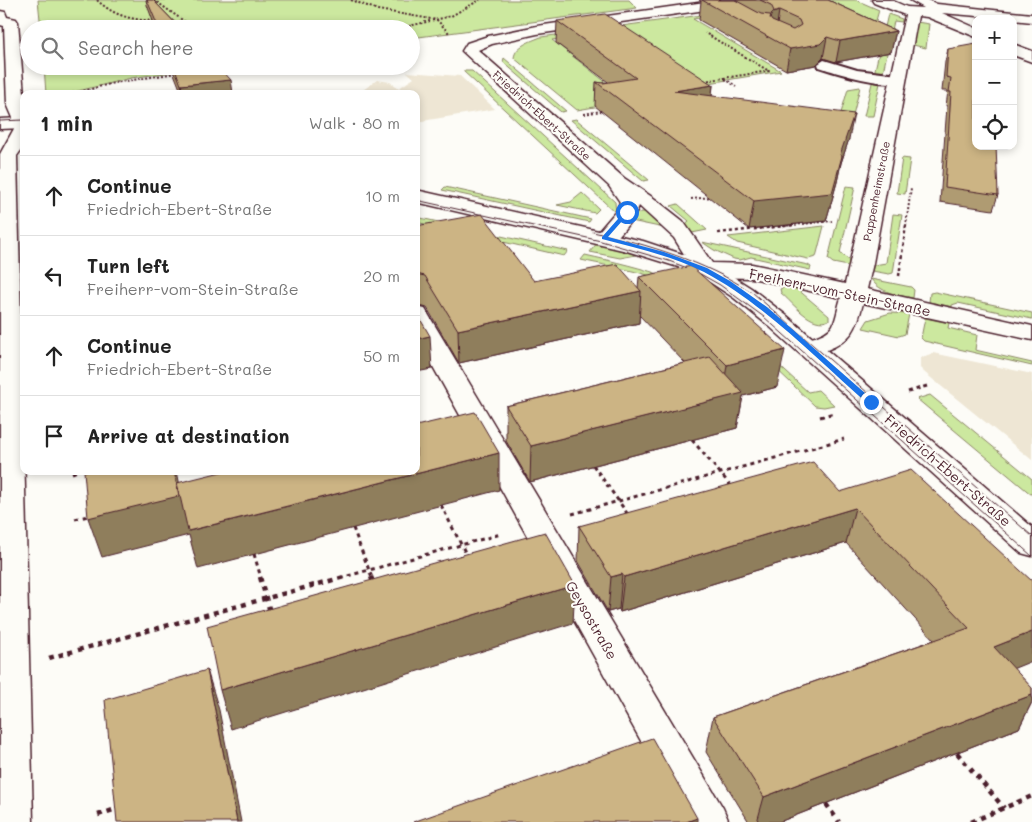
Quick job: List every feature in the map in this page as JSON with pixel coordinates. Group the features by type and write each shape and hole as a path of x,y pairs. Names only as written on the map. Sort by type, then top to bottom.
{"street":[{"path":"645,0 660,12 748,0"},
{"path":"879,0 932,11 972,31"},
{"name":"Pappenheimstraße","path":"808,348 843,331 862,263 898,79 915,6"},
{"path":"932,11 1032,18"},
{"name":"Friedrich-Ebert-Straße","path":"660,12 537,30 488,40 472,46 470,51 617,182 648,203 675,226 683,235 705,270 745,294 1032,544"},
{"path":"0,15 1,21 11,22 16,104 20,114"},
{"path":"1017,50 1032,56"},
{"path":"0,124 20,124"},
{"path":"12,822 8,156 20,137"},
{"name":"Friedrich-Ebert-Straße","path":"610,232 627,212 630,202 617,182"},
{"name":"Freiherr-vom-Stein-Straße","path":"420,197 610,232 705,270 752,271 1032,333"},
{"name":"Geysostraße","path":"420,321 708,822"}],"lane":[{"path":"716,4 731,13"},
{"path":"824,64 850,73 898,79"}],"path":[{"path":"97,0 111,14 129,19 145,20"},
{"path":"154,0 182,20"},
{"path":"351,0 378,10 437,20 450,34"},
{"path":"420,24 465,12 480,0"},
{"path":"697,76 705,82 770,71 701,31"},
{"path":"89,90 130,80 162,75"},
{"path":"724,78 736,86"},
{"path":"580,114 601,111"},
{"path":"899,282 911,186"},
{"path":"683,200 712,197"},
{"path":"718,233 832,221"},
{"path":"908,392 927,386"},
{"path":"571,515 844,439"},
{"path":"692,440 733,488"},
{"path":"594,465 629,517"},
{"path":"441,505 470,562"},
{"path":"75,519 97,514"},
{"path":"353,528 376,588"},
{"path":"85,648 504,533"},
{"path":"254,554 271,614"},
{"path":"957,753 1004,808"},
{"path":"971,822 1032,796"},
{"path":"826,804 839,822"},
{"path":"98,815 128,806"}],"shaded area":[{"path":"420,73 460,76 495,109 420,121 420,90 363,90 377,80 390,82 399,88 414,78 410,75 420,75"},
{"path":"933,353 1032,374 1032,460 920,368 920,358"}],"green space":[{"path":"38,0 629,0 637,8 420,37 420,20 40,20"},
{"path":"811,0 856,0 879,10 870,42"},
{"path":"716,13 719,15 693,19 781,71 685,87 575,37 552,40 630,101 577,110 514,58 520,47 541,37"},
{"path":"888,14 902,19 902,22 894,21 883,72 874,74"},
{"path":"917,22 929,24 926,48 913,45"},
{"path":"504,58 566,111 561,112 503,62"},
{"path":"463,71 472,71 615,202 616,213"},
{"path":"45,75 152,75 82,90 46,90"},
{"path":"873,79 880,83 873,116 864,116"},
{"path":"860,87 853,115 841,113 848,89"},
{"path":"576,119 649,180 643,181 571,120"},
{"path":"902,158 910,159 905,194 897,193"},
{"path":"846,186 855,187 840,253 849,260 848,266 833,263 828,259"},
{"path":"445,187 591,219 589,222 442,190"},
{"path":"582,193 599,209 595,213 557,205 571,202"},
{"path":"678,204 707,230 692,233 683,226 689,221 671,206"},
{"path":"646,212 669,229 631,221 636,214"},
{"path":"893,214 902,215 893,273 872,271 874,265 886,263"},
{"path":"420,218 568,251 564,256 420,223"},
{"path":"824,226 816,257 808,259 737,243 728,237"},
{"path":"702,242 811,267 810,270 751,257 740,260 734,259"},
{"path":"597,243 636,255 620,258 590,252"},
{"path":"585,255 649,271 690,286 709,296 744,322 735,325 755,344 765,342 772,348 763,351 808,392 818,390 834,405 815,406 701,297 687,289 658,278 581,260"},
{"path":"871,279 911,287 914,290 913,298 884,290"},
{"path":"784,287 796,288 829,316 829,320 823,322 816,321 803,314 781,293 780,289"},
{"path":"935,292 1032,313 1032,319 958,303 952,305 952,307 929,302 930,293"},
{"path":"890,313 909,314 905,334 899,336 863,328 868,320"},
{"path":"925,318 949,323 948,328 977,335 975,350 1032,363 1032,366 924,341 921,338"},
{"path":"930,395 1032,479 1032,495 917,399"}],"building":[{"path":"147,0 153,0 172,20 155,20"},
{"path":"702,0 735,0 761,14 770,15 772,13 774,11 771,5 760,0 828,0 896,31 840,41 827,37 820,44 790,49","holes":["779,11 799,20 801,25 793,30 772,21 770,18 772,13"]},
{"path":"605,14 713,85 674,91 854,114 840,155 842,156 832,193 754,201 596,82 603,83 636,78 557,21"},
{"path":"972,45 972,150 996,150 998,195 945,187 951,92 949,92 951,78 946,77 948,49"},
{"path":"177,75 226,75 231,80 181,85"},
{"path":"482,214 534,281 617,264 641,291 458,330 425,276 420,275 420,225"},
{"path":"691,266 785,350 727,365 639,277"},
{"path":"420,319 430,336 420,338"},
{"path":"710,357 743,393 531,446 506,406"},
{"path":"475,412 499,453 420,473 420,425"},
{"path":"813,462 840,492 911,470 1032,581 1032,632 994,647 1032,688 1032,695 764,797 713,717 969,628 855,508 624,577 622,574 611,577 579,526"},
{"path":"84,475 175,475 179,496 88,518"},
{"path":"209,475 411,475 188,531 177,483"},
{"path":"545,532 575,585 220,690 207,626"},
{"path":"207,670 237,822 117,822 105,700"},
{"path":"652,738 697,818 686,822 413,822"}],"tram line":[{"path":"0,121 20,120"},
{"path":"420,201 601,241 669,261 695,271 720,285 764,317 1032,556"},
{"path":"593,232 675,255 714,271 752,292 1032,536"}],"route":[{"path":"627,212 604,238 662,253 705,270 727,282 764,309 871,402"}]}
